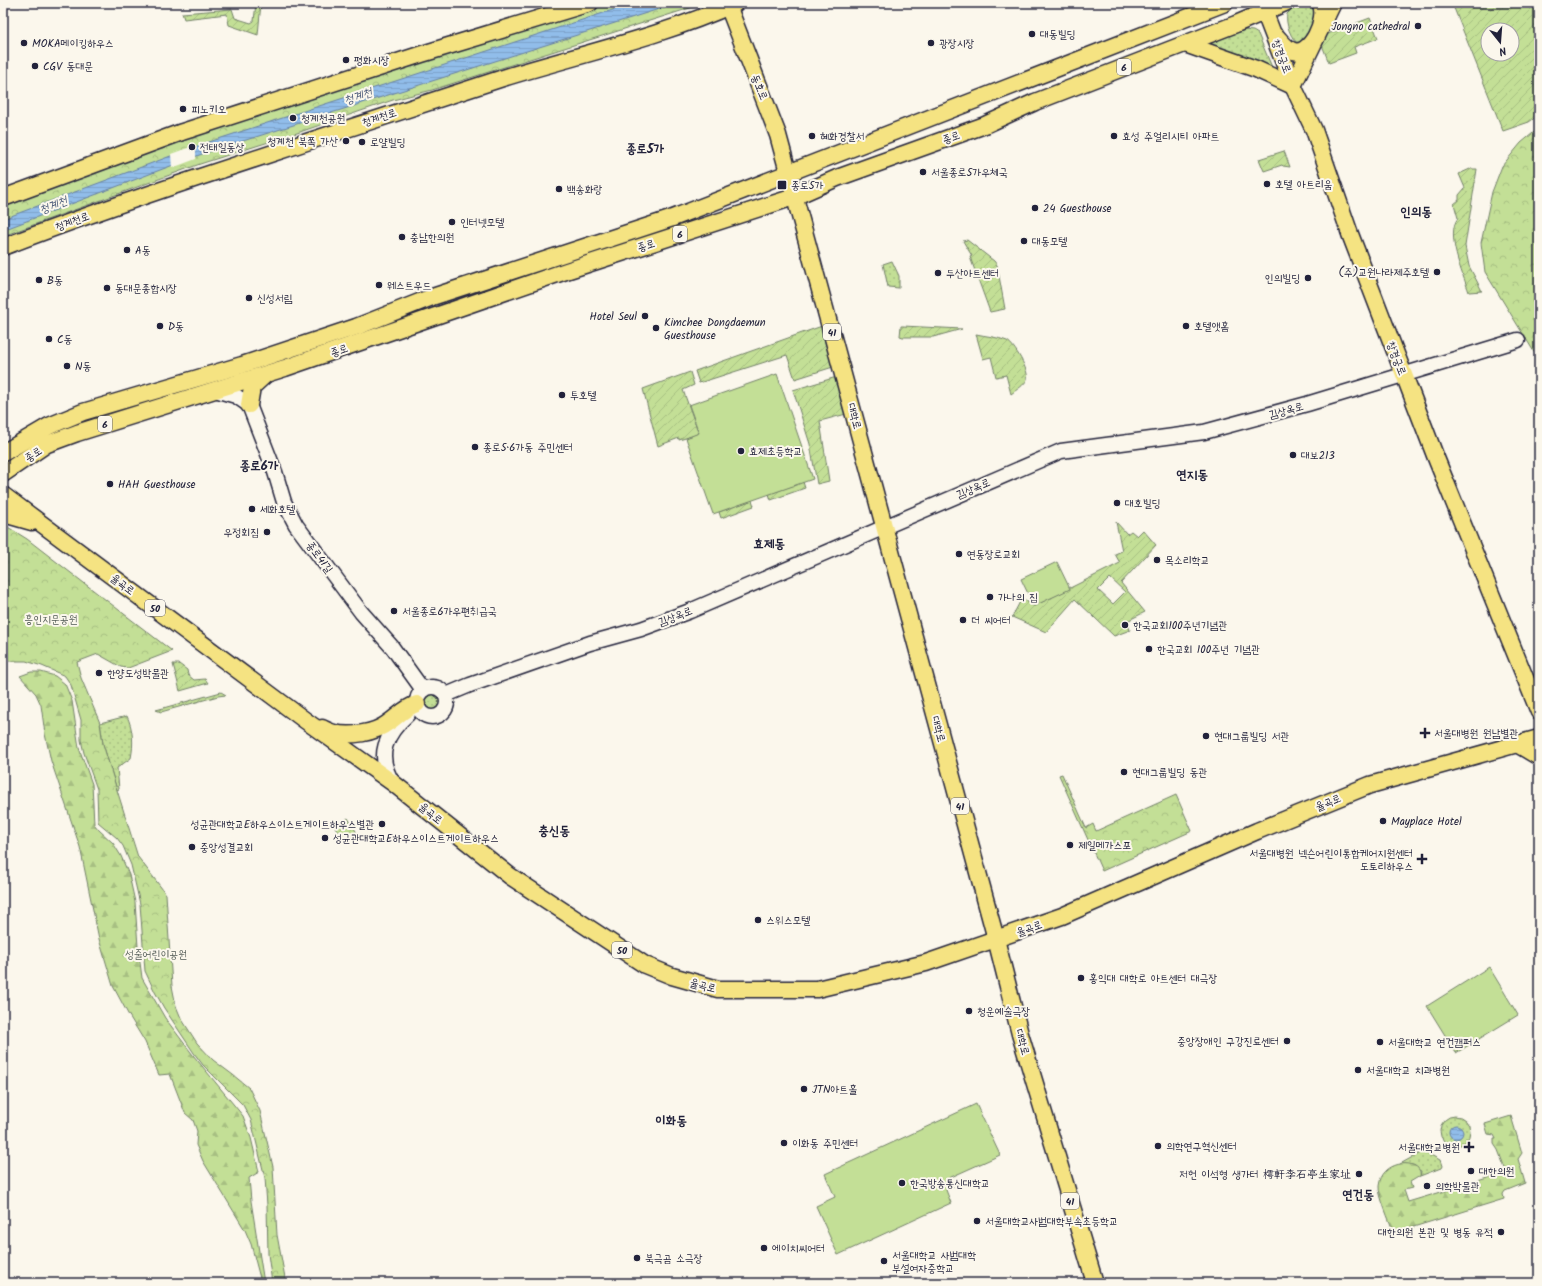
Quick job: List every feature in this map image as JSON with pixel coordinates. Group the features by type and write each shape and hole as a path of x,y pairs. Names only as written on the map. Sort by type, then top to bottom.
{"main road":[{"path":"3,198 189,130 422,54 590,3"},
{"path":"1200,3 1203,6 1210,6 1224,3"},
{"name":"종로","path":"3,453 49,426 83,412 242,365 349,329 432,297 670,219 1224,3"},
{"name":"종로","path":"3,474 47,444 76,433 265,375 566,271 794,196 837,178 985,125 1035,102 1185,44 1260,6 1285,3"},
{"path":"1273,32 1292,50 1298,52 1304,50 1311,44 1322,20 1323,11 1320,3"},
{"path":"1185,44 1256,69 1293,86 1333,3"},
{"name":"동호로","path":"730,4 778,135 788,172"},
{"name":"청계천로","path":"3,247 78,219 347,128 510,76 639,39 698,19 730,4"},
{"name":"창경궁로","path":"1260,6 1273,32 1293,86 1314,130 1350,234 1436,458 1539,712"},
{"name":"대학로","path":"788,172 885,526 1020,1034 1095,1283"},
{"path":"249,405 252,387 265,375"},
{"path":"3,440 16,439 49,426"},
{"name":"율곡로","path":"3,495 306,721 393,783 510,876 645,966 672,976 718,989 818,989 926,963 1062,916 1257,831 1370,785 1539,738"},
{"path":"3,515 44,525"},
{"path":"306,721 335,733 353,734 372,731 387,725 404,711 417,706"},
{"path":"1517,744 1539,757"}],"street":[{"path":"1404,375 1518,340"},
{"name":"김상옥로","path":"446,695 470,685 590,643 641,629 690,611 1061,451 1204,432 1307,404 1315,398 1344,389 1353,390 1360,384 1381,378 1404,375"},
{"path":"215,390 236,396 249,405"},
{"name":"종로41길","path":"249,405 275,472 284,502 296,525 357,606 392,647 423,690"},
{"path":"428,687 436,687 446,695 448,701 447,708 443,714 436,717 428,717 422,713 417,706 417,696 428,687"},
{"path":"393,783 387,774 383,750 397,726 417,706"}],"green space":[{"path":"256,3 261,3 258,35 229,25 227,14 184,19 182,13 232,9 235,18 251,23 254,21"},
{"name":"청계천공원","path":"600,3 706,3 432,90 393,100 200,164 3,236 3,204 175,141"},
{"path":"1310,3 1316,3 1319,7 1311,37 1299,44 1293,39 1289,31 1287,14 1292,9"},
{"path":"1452,3 1539,3 1539,115 1529,122 1503,131"},
{"path":"1370,18 1378,38 1354,47 1356,53 1329,63 1322,45 1325,35"},
{"path":"1244,30 1253,31 1258,34 1274,72 1210,46 1211,43"},
{"path":"1539,128 1539,360 1485,272 1481,243 1492,192 1502,166 1521,143"},
{"path":"1284,151 1290,167 1282,165 1264,171 1259,159"},
{"path":"1470,169 1477,169 1465,246 1469,266 1482,291 1469,292 1456,255 1453,234 1454,225 1458,218 1454,204 1459,200 1459,195 1465,188 1459,174"},
{"path":"967,240 997,265 1005,309 990,312 970,257 972,256 963,241"},
{"path":"892,261 899,276 899,288 888,287 883,264"},
{"path":"822,326 833,367 795,379 787,355 699,383 695,371"},
{"path":"901,326 962,329 933,337 903,337 900,336"},
{"path":"976,334 1007,341 1014,347 1021,358 1026,371 1027,379 1011,394 1006,375 996,377 991,357 983,359"},
{"path":"690,372 694,385 683,390 699,434 679,440 679,438 658,446 643,389"},
{"path":"777,374 813,479 713,514 686,438 699,433 689,405"},
{"path":"840,376 850,413 820,421 829,481 817,484 810,444 793,390"},
{"path":"803,482 805,488 771,500 769,494"},
{"path":"752,500 754,506 721,518 719,512"},
{"path":"1116,522 1127,534 1131,531 1137,536 1143,530 1156,545 1121,583 1145,612 1127,621 1130,630 1114,636 1075,599 1046,632 1012,617 1022,598 1034,606 1120,563 1115,554 1122,551","holes":["1110,578 1125,592 1113,604 1098,590"]},
{"path":"3,524 27,539 172,651 128,668 121,667 98,654 77,662 81,678 100,723 103,744 138,857 166,894 172,986 176,1006 181,1018 197,1043 213,1060 249,1088 260,1111 273,1167 277,1235 286,1283 272,1283 268,1254 265,1178 251,1120 243,1105 203,1065 194,1053 164,1008 145,971 140,904 131,865 123,846 117,838 98,822 97,789 84,753 81,740 81,720 71,685 65,676 42,666 26,661 3,661"},
{"path":"1057,562 1070,589 1034,606 1021,579"},
{"path":"173,664 179,664 187,670 188,675 194,680 205,679 208,683 180,691"},
{"path":"31,672 41,672 55,676 65,684 72,701 79,748 92,784 94,824 113,843 121,856 129,875 135,902 142,978 165,1018 243,1116 251,1138 259,1172 249,1178 251,1201 264,1283 261,1282 251,1244 245,1230 203,1161 196,1145 197,1131 193,1120 185,1113 170,1074 159,1075 145,1042 113,986 99,939 80,847 51,761 41,705 36,694 20,676"},
{"path":"221,692 226,695 161,712 156,710"},
{"path":"429,694 435,694 440,699 438,708 435,710 429,710 424,705 424,699"},
{"path":"127,716 132,731 132,753 131,758 117,768 119,789 117,790 103,744 100,723"},
{"path":"1062,774 1086,828 1093,824 1096,831 1176,795 1192,831 1102,871 1059,775"},
{"path":"348,818 357,833 345,841 335,827"},
{"path":"1489,967 1518,1015 1456,1053 1427,1006"},
{"path":"976,1104 1000,1155 949,1178 953,1187 946,1190 951,1203 838,1255 816,1206 835,1197 825,1174"},
{"path":"1455,1116 1466,1120 1470,1131 1466,1142 1455,1146 1444,1142 1440,1131 1444,1120"},
{"path":"1511,1116 1522,1153 1518,1159 1525,1183 1505,1191 1503,1194 1504,1199 1394,1233 1379,1190 1382,1177 1387,1170 1394,1166 1410,1164 1416,1166 1420,1170 1420,1176 1410,1182 1412,1188 1404,1190 1408,1202 1504,1173 1506,1171 1498,1150 1494,1144 1494,1139 1496,1139 1494,1135 1488,1134 1485,1124"},
{"path":"1422,1152 1425,1152 1440,1160 1442,1166 1441,1168 1420,1176 1421,1171 1400,1164"}],"water":[{"name":"청계천","path":"634,3 678,3 202,154 3,230 3,219 200,145"},
{"path":"1456,1125 1461,1127 1463,1132 1461,1137 1456,1139 1451,1137 1449,1132 1451,1127"}],"pier":[{"path":"196,145 196,159 172,168 171,154"}],"place":[{"name":"Jongno cathedral","path":"1418,26"},
{"name":"대동빌딩","path":"1032,34"},
{"name":"MOKA메이킹하우스","path":"24,43"},
{"name":"광장시장","path":"931,43"},
{"name":"평화시장","path":"346,60"},
{"name":"CGV 동대문","path":"35,66"},
{"name":"피노키오","path":"183,109"},
{"name":"청계천공원","path":"293,118"},
{"name":"혜화경찰서","path":"812,136"},
{"name":"효성 주얼리시티 아파트","path":"1114,136"},
{"name":"청계천 북쪽 가산","path":"346,141"},
{"name":"로얄빌딩","path":"362,142"},
{"name":"전태일동상","path":"192,147"},
{"name":"서울종로5가우체국","path":"923,172"},
{"name":"호텔 아트리움","path":"1267,184"},
{"name":"종로5가","path":"782,185"},
{"name":"백송화랑","path":"559,189"},
{"name":"24 Guesthouse","path":"1035,208"},
{"name":"인터넷모텔","path":"452,222"},
{"name":"충남한의원","path":"402,237"},
{"name":"대동모텔","path":"1024,241"},
{"name":"A동","path":"127,250"},
{"name":"(주)교원나라제주호텔","path":"1437,272"},
{"name":"두산아트센터","path":"938,273"},
{"name":"인의빌딩","path":"1308,278"},
{"name":"B동","path":"39,280"},
{"name":"웨스트우드","path":"379,285"},
{"name":"동대문종합시장","path":"107,288"},
{"name":"신성서림","path":"249,298"},
{"name":"Hotel Seul","path":"645,316"},
{"name":"D동","path":"160,326"},
{"name":"호텔앳홈","path":"1186,326"},
{"name":"Kimchee Dongdaemun Guesthouse","path":"656,328"},
{"name":"C동","path":"49,339"},
{"name":"N동","path":"67,366"},
{"name":"투호텔","path":"562,395"},
{"name":"종로5·6가동 주민센터","path":"475,447"},
{"name":"효제초등학교","path":"741,451"},
{"name":"대보213","path":"1293,455"},
{"name":"HAH Guesthouse","path":"110,484"},
{"name":"대호빌딩","path":"1117,503"},
{"name":"세화호텔","path":"252,509"},
{"name":"우정회집","path":"267,532"},
{"name":"연동장로교회","path":"959,554"},
{"name":"목소리학교","path":"1157,560"},
{"name":"가나의 집","path":"990,597"},
{"name":"서울종로6가우편취급국","path":"394,611"},
{"name":"더 씨어터","path":"963,620"},
{"name":"한국교회100주년기념관","path":"1125,625"},
{"name":"한국교회 100주년 기념관","path":"1149,649"},
{"name":"한양도성박물관","path":"99,673"},
{"name":"서울대병원 원남별관","path":"1425,733"},
{"name":"현대그룹빌딩 서관","path":"1206,736"},
{"name":"현대그룹빌딩 동관","path":"1124,772"},
{"name":"Mayplace Hotel","path":"1383,821"},
{"name":"성균관대학교E하우스이스트게이트하우스별관","path":"382,824"},
{"name":"성균관대학교E하우스이스트게이트하우스","path":"325,838"},
{"name":"제일메가스포","path":"1070,845"},
{"name":"중앙성결교회","path":"192,847"},
{"name":"서울대병원 넥슨어린이통합케어지원센터 도토리하우스","path":"1422,859"},
{"name":"스위스모텔","path":"758,920"},
{"name":"홍익대 대학로 아트센터 대극장","path":"1081,978"},
{"name":"청운예술극장","path":"969,1011"},
{"name":"중앙장애인 구강진료센터","path":"1287,1041"},
{"name":"서울대학교 연건캠퍼스","path":"1380,1042"},
{"name":"서울대학교 치과병원","path":"1358,1070"},
{"name":"JTN아트홀","path":"804,1089"},
{"name":"이화동 주민센터","path":"784,1143"},
{"name":"의학연구혁신센터","path":"1158,1146"},
{"name":"서울대학교병원","path":"1469,1147"},
{"name":"대한의원","path":"1471,1171"},
{"name":"저헌 이석형 생가터 樗軒李石亭生家址","path":"1359,1174"},
{"name":"한국방송통신대학교","path":"902,1183"},
{"name":"의학박물관","path":"1427,1186"},
{"name":"서울대학교사범대학부속초등학교","path":"977,1221"},
{"name":"대한의원 본관 및 병동 유적","path":"1501,1232"},
{"name":"에이치씨어터","path":"764,1248"},
{"name":"북극곰 소극장","path":"637,1258"},
{"name":"서울대학교 사범대학 부설여자중학교","path":"884,1261"}],"district":[{"name":"종로5가","path":"645,148"},
{"name":"인의동","path":"1416,211"},
{"name":"종로6가","path":"259,465"},
{"name":"연지동","path":"1192,474"},
{"name":"효제동","path":"769,543"},
{"name":"충신동","path":"554,830"},
{"name":"이화동","path":"671,1120"},
{"name":"연건동","path":"1358,1194"}],"park label":[{"name":"흥인지문공원","path":"51,619"},
{"name":"성줄어린이공원","path":"156,954"}]}
